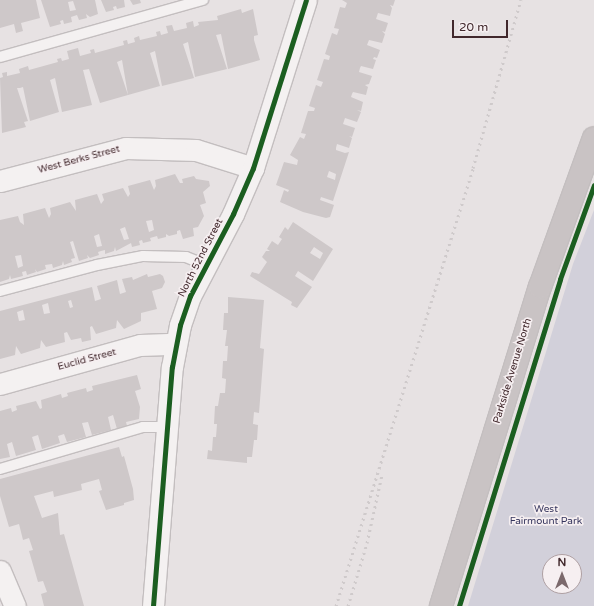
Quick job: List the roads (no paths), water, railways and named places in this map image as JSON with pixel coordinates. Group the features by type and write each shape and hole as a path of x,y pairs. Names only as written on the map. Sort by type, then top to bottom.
{"main road":[{"name":"Parkside Avenue North","path":"441,606 540,287 594,138"}],"street":[{"name":"North 52nd Street","path":"154,606 167,427 175,344 184,311 206,264 233,214 253,168 306,0"},
{"name":"West Berks Street","path":"0,182 126,148 196,150 253,168"},
{"name":"Euclid Street","path":"0,384 140,345 175,344"},
{"path":"0,571 9,605"}],"lane":[{"path":"0,57 203,0"},
{"path":"0,291 97,265 143,256 186,257 206,264"},
{"path":"0,469 143,427 167,427"}],"railway":[{"path":"336,606 473,168 521,0"},
{"path":"348,606 367,543 382,475"}],"park label":[{"name":"West Fairmount Park","path":"546,514"}]}
